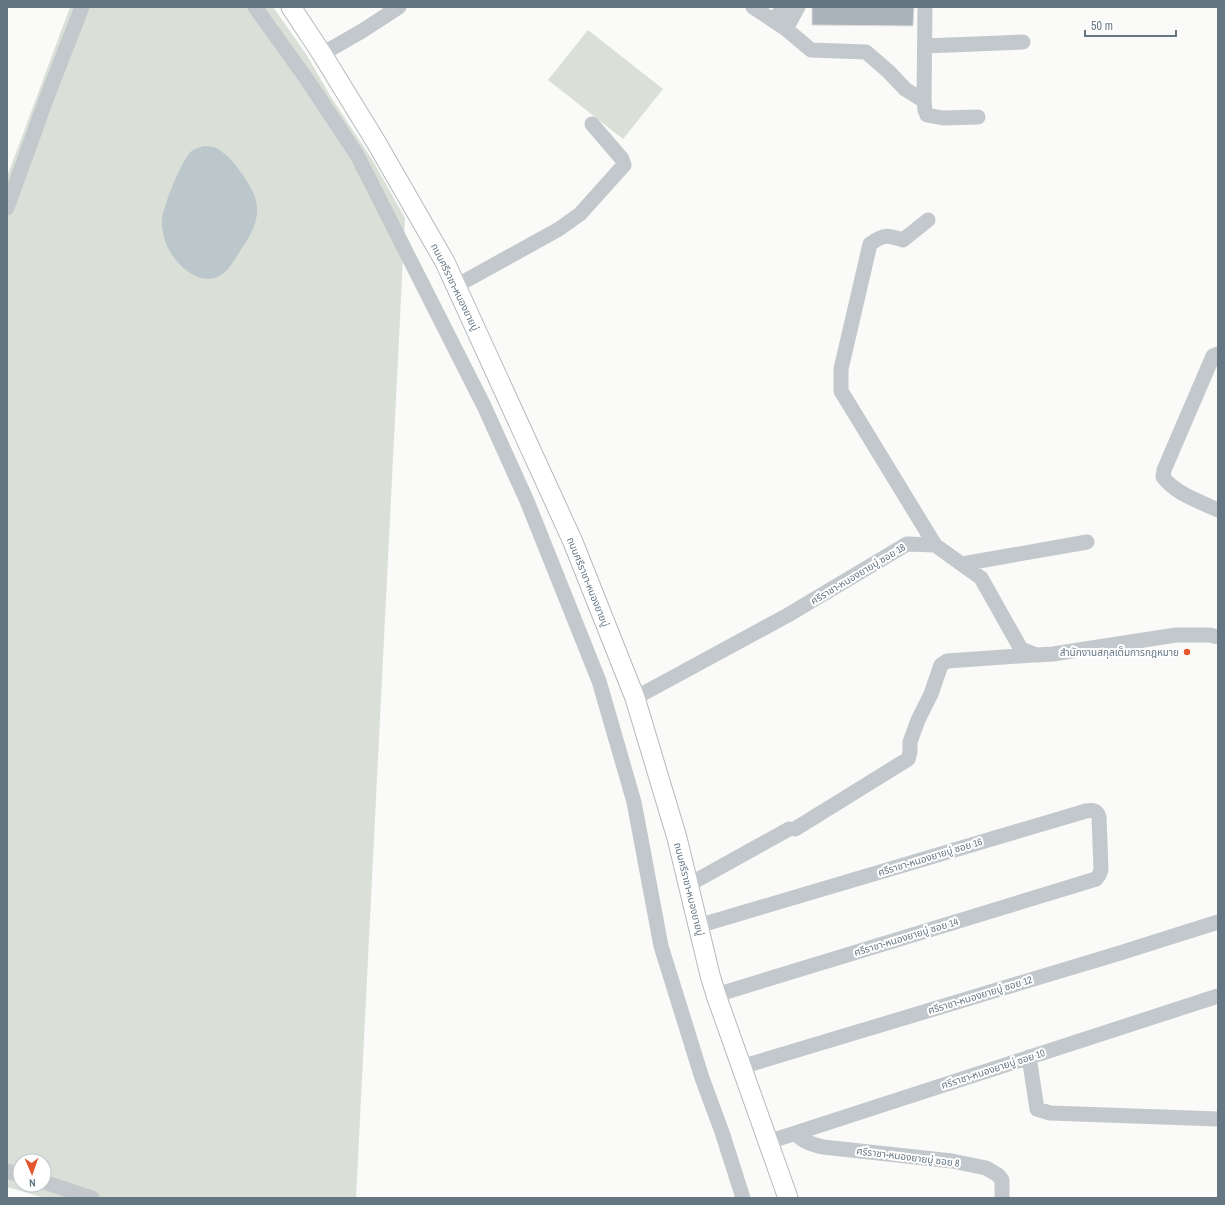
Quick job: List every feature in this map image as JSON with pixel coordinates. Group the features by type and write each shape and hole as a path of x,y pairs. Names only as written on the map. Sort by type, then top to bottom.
{"main road":[{"name":"ถนนศรีราชา-หนองยายบู่","path":"291,7 376,142 445,262 573,542 635,698 677,838 716,995 788,1198"}],"street":[{"path":"7,208 47,97 82,7"},
{"path":"255,7 308,81 357,155 484,406 527,501 599,681 634,802 661,946 699,1070 722,1132 743,1198"},
{"path":"322,54 362,31 399,7"},
{"path":"753,7 780,25 811,50 866,52 889,72 905,89 924,101"},
{"path":"780,25 783,7"},
{"path":"780,25 798,7"},
{"path":"925,7 924,101 927,115 943,118 978,117"},
{"path":"925,46 1023,42"},
{"path":"456,286 559,229 580,214 624,165 622,159 592,124"},
{"path":"928,220 903,240 888,236 880,237 870,244 841,369 841,391 935,545 981,578 1021,649 1036,655"},
{"path":"1218,354 1213,356 1164,470 1163,477 1166,482 1178,491 1218,510"},
{"path":"962,564 1087,542"},
{"name":"ศรีราชา-หนองยายบู่ ซอย 18","path":"635,698 788,615 907,544 935,545"},
{"path":"688,885 792,829 908,759 910,742 918,720 931,694 941,666 945,662 968,659 1053,654 1176,635 1210,634 1218,637"},
{"name":"ศรีราชา-หนองยายบู่ ซอย 16","path":"698,926 1090,810 1097,812 1099,817 1101,870 1100,875 1096,879"},
{"name":"ศรีราชา-หนองยายบู่ ซอย 14","path":"716,995 1096,879"},
{"name":"ศรีราชา-หนองยายบู่ ซอย 12","path":"741,1067 1105,958 1218,922"},
{"name":"ศรีราชา-หนองยายบู่ ซอย 10","path":"768,1142 1218,996"},
{"path":"1030,1058 1037,1109 1050,1112 1218,1119"},
{"name":"ศรีราชา-หนองยายบู่ ซอย 8","path":"796,1133 799,1137 813,1145 823,1148 952,1161 986,1168 998,1175 1002,1180 1002,1198"},
{"path":"52,1185 92,1198"}],"shaded area":[{"path":"70,7 273,7 306,54 331,97 373,161 405,218 356,1198 45,1198 28,1193 52,1193 52,1153 12,1153 12,1188 7,1187 7,177"},
{"path":"588,30 663,89 623,139 548,80"},
{"path":"205,146 213,147 219,150 233,162 250,186 255,196 257,207 256,219 252,230 247,241 232,264 221,275 206,279 190,273 177,262 167,245 163,234 162,222 163,212 184,162 193,150"}],"building":[{"path":"812,7 914,7 913,26 812,25"}],"place":[{"name":"สำนักงานสกุลเต็มการกฎหมาย","path":"1187,652"}]}
